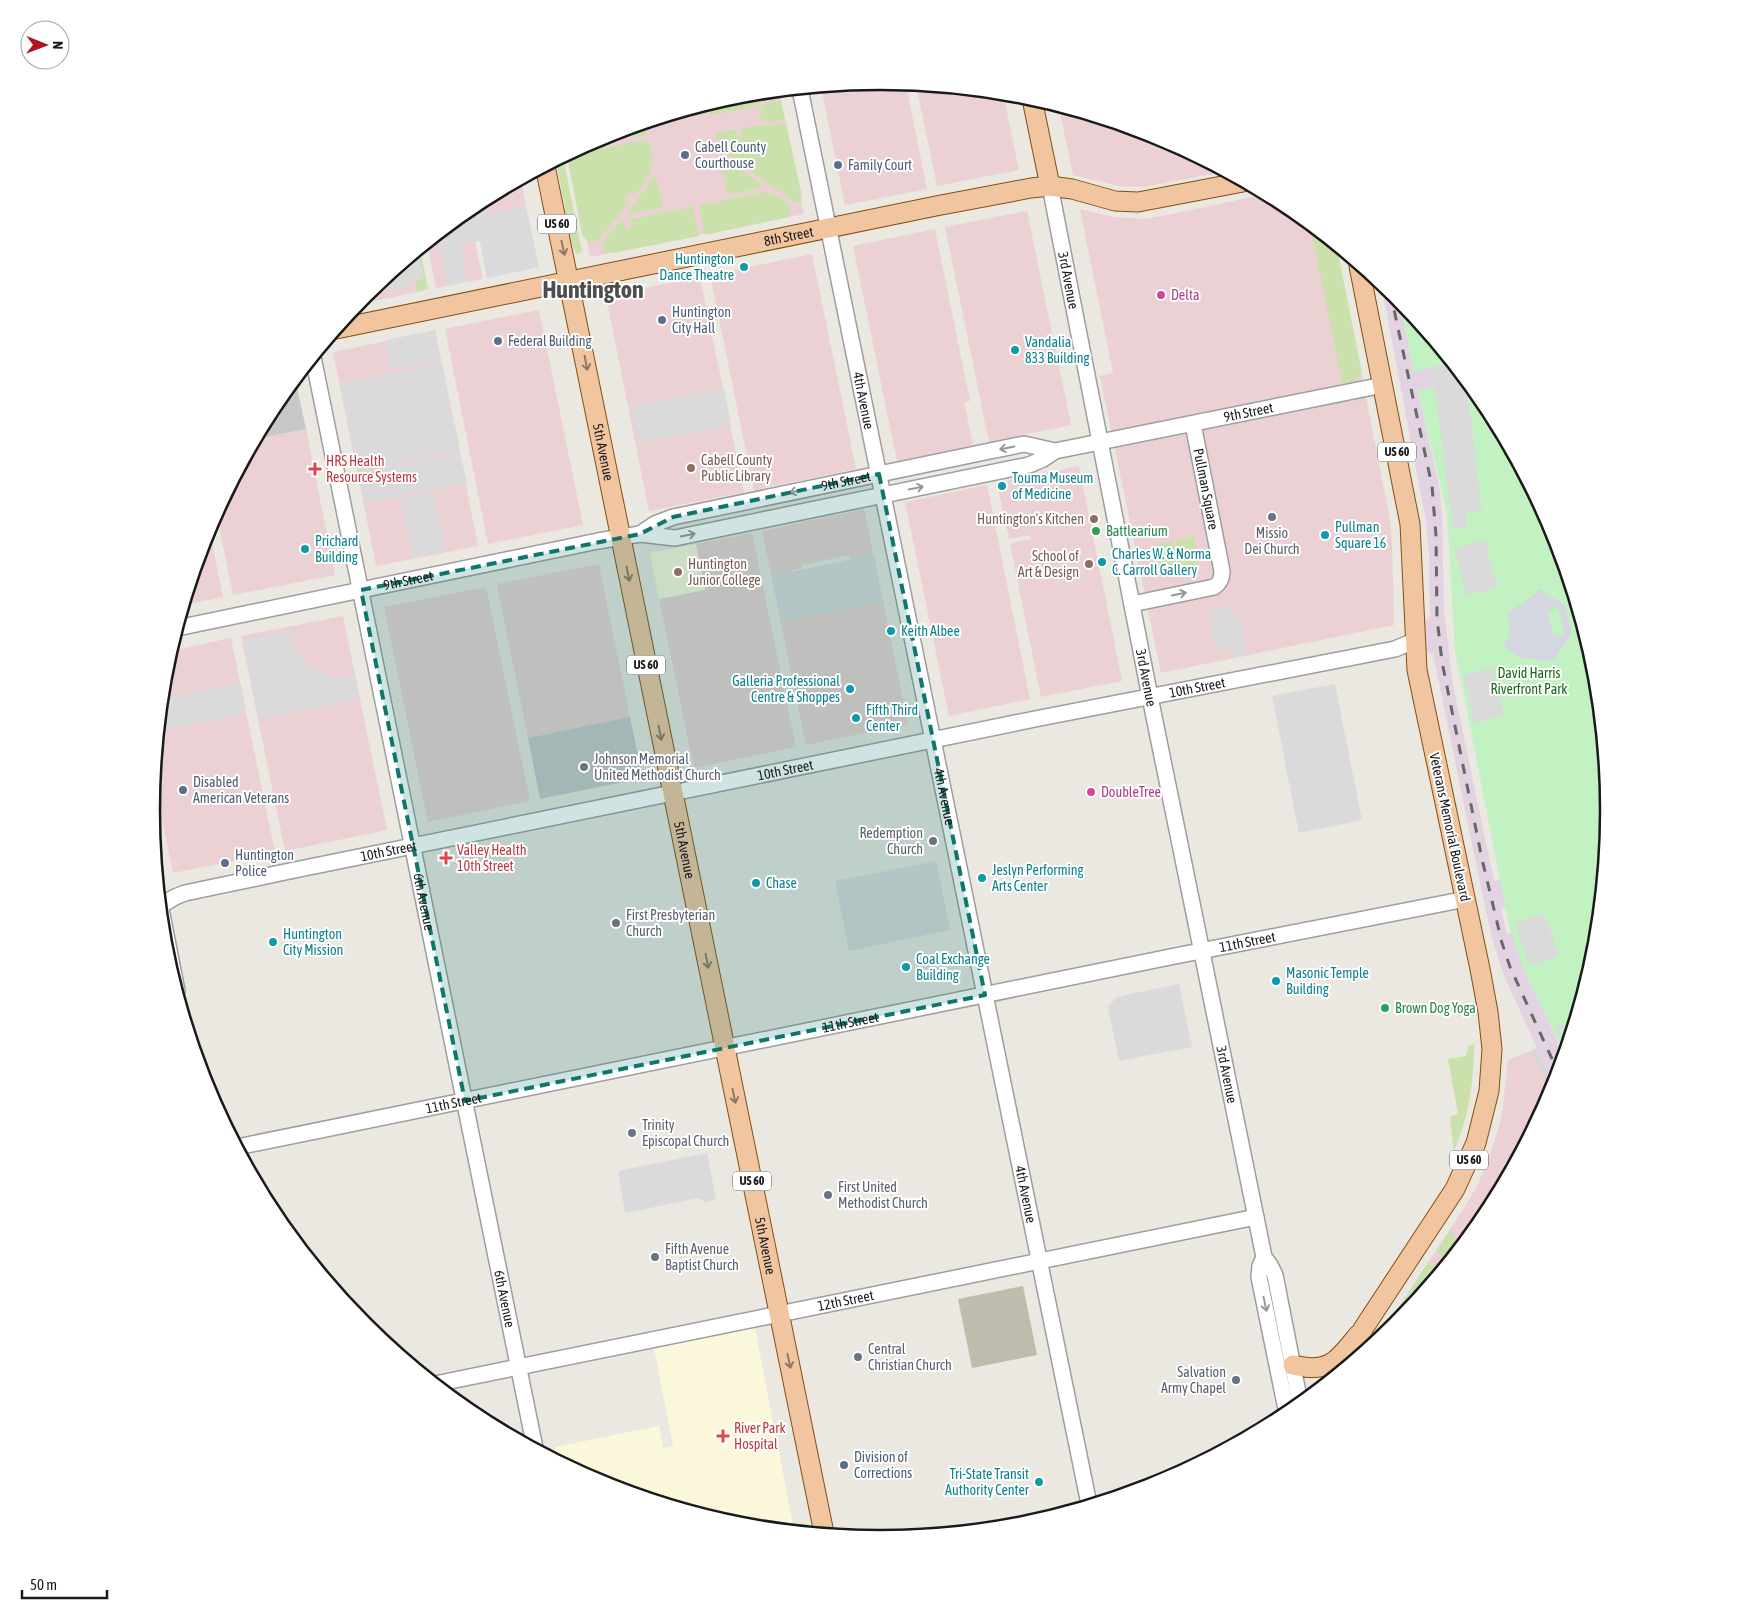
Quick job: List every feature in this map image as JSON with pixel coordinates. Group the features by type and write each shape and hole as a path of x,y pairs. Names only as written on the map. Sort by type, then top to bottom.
{"main road":[{"name":"3rd Avenue","path":"1034,107 1050,186"},
{"name":"5th Avenue","path":"546,172 823,1527"},
{"name":"8th Street","path":"345,327 992,195 1050,186 1072,188 1115,201 1138,202 1235,183"},
{"name":"Veterans Memorial Boulevard","path":"1358,1347 1364,1329 1454,1189 1476,1143 1489,1091 1492,1038 1466,899 1417,670 1414,641 1410,524 1361,275"},
{"path":"1293,1365 1313,1368 1332,1363 1364,1329"}],"street":[{"name":"4th Avenue","path":"801,95 1088,1499"},
{"name":"3rd Avenue","path":"1050,186 1099,442 1264,1257 1275,1275 1299,1395"},
{"name":"6th Avenue","path":"314,364 534,1442"},
{"name":"9th Street","path":"183,627 640,534 675,538 1029,465 1055,452 1099,442 1383,385"},
{"name":"Pullman Square","path":"1132,604 1214,587 1219,584 1222,578 1192,424"},
{"name":"9th Street","path":"640,534 656,524 673,517 1024,444 1055,452"},
{"name":"10th Street","path":"166,902 186,893 413,845 1395,649 1414,641"},
{"name":"11th Street","path":"243,1146 1202,950 1466,899"},
{"name":"12th Street","path":"443,1382 1256,1217"},
{"name":"3rd Avenue","path":"1264,1257 1260,1266 1259,1277 1285,1405"}],"highlighted area":[{"path":"879,474 985,995 465,1101 361,590 640,534 673,517"}],"shaded area":[{"path":"880,90 907,91 927,189 845,205 822,93"},
{"path":"917,92 973,96 1005,101 1019,170 937,186"},
{"path":"780,97 804,214 590,257 570,160 648,128 739,104"},
{"path":"1060,114 1111,128 1155,145 1216,173 1143,187 1119,186 1073,175"},
{"path":"522,184 526,206 470,218"},
{"path":"1256,196 1280,211 1338,255 1389,514 1392,542 1394,625 1161,673 1100,376 1113,373 1080,209 1114,217 1144,219"},
{"path":"488,205 490,213 475,216 526,206 539,267 487,278 480,241 461,245 468,281 448,285 441,250 438,251 437,246 431,248"},
{"path":"1027,211 1071,425 989,442 945,227"},
{"path":"471,223 483,279 436,288 428,250 460,225"},
{"path":"935,229 970,401 964,402 973,445 897,461 853,246"},
{"path":"812,254 856,469 754,490 710,275"},
{"path":"419,257 426,290 369,302"},
{"path":"419,257 424,278 406,282 406,288 386,292 385,287"},
{"path":"700,277 744,492 649,511 606,296"},
{"path":"1383,296 1402,315 1414,371 1435,367 1440,386 1418,391 1440,491 1444,610 1453,685 1494,881 1513,877 1516,896 1501,909 1507,934 1512,933 1525,970 1559,1046 1549,1074 1505,978 1494,945 1433,654 1425,651 1422,624 1430,617 1429,555 1426,521"},
{"path":"539,310 583,525 488,544 445,329"},
{"path":"435,330 441,360 392,370 386,340"},
{"path":"435,331 478,546 376,566 333,352"},
{"path":"442,363 460,450 358,471 340,384"},
{"path":"1446,365 1468,396 1482,510 1466,512 1467,528 1453,530 1432,367"},
{"path":"297,387 306,429 264,437"},
{"path":"724,388 731,425 638,443 631,407"},
{"path":"306,429 335,575 233,595 219,524 264,437"},
{"path":"460,452 467,483 365,504 359,473"},
{"path":"1079,466 1122,681 1041,697 1010,544 1031,539 1030,535 1009,539 997,483"},
{"path":"987,485 1030,699 949,716 905,502"},
{"path":"433,492 445,551 413,558 401,499"},
{"path":"864,509 873,553 850,558 849,555 802,565 802,568 792,570 792,572 874,556 908,724 806,745 762,531"},
{"path":"752,533 796,747 694,768 659,599 705,590 696,544"},
{"path":"212,540 223,597 190,604"},
{"path":"1485,540 1497,588 1466,595 1454,548"},
{"name":"Huntington Junior College","path":"696,544 705,590 659,599 650,553"},
{"path":"873,553 883,601 782,622 772,576"},
{"path":"599,564 630,717 528,738 497,584"},
{"path":"486,587 530,801 428,822 384,607"},
{"path":"1539,589 1566,606 1572,633 1553,661 1520,658 1503,646 1509,636 1510,627 1507,613 1529,599","holes":["1555,607 1559,610 1564,632 1561,636 1553,634 1548,613"]},
{"path":"1229,607 1232,617 1240,616 1247,651 1245,656 1233,658 1230,647 1216,650 1208,611"},
{"path":"343,616 387,830 285,851 241,636"},
{"path":"291,631 295,650 303,661 330,677 354,676 359,699 259,719 243,640"},
{"path":"231,638 275,853 173,873 159,805 166,716 178,649"},
{"path":"1493,668 1504,715 1474,723 1463,675"},
{"path":"241,683 246,713 165,730 169,698"},
{"path":"1335,684 1362,820 1299,833 1272,696"},
{"name":"Johnson Memorial United Methodist Church","path":"630,717 643,778 540,799 528,738"},
{"path":"936,861 950,930 849,951 835,881"},
{"path":"1544,913 1559,955 1530,966 1515,923"},
{"path":"1179,984 1192,1047 1119,1061 1108,1007 1117,997"},
{"path":"1556,1025 1566,1026 1562,1039"},
{"path":"1537,1048 1549,1074 1546,1083 1530,1051"},
{"path":"1530,1051 1546,1083 1545,1086 1503,1170 1478,1210 1451,1248 1421,1285 1396,1311 1478,1184 1494,1143 1502,1115 1508,1060"},
{"path":"707,1153 716,1199 705,1202 699,1198 625,1213 618,1171"},
{"path":"1023,1286 1037,1355 972,1368 958,1299"},
{"name":"River Park Hospital","path":"755,1328 793,1525 739,1516 648,1492 557,1454 555,1447 659,1426 663,1448 673,1446 654,1348"}],"green space":[{"path":"781,97 762,101 752,107 713,115 710,111 739,104"},
{"path":"781,100 785,119 767,122 761,118 759,114 761,107 766,103"},
{"path":"786,123 802,196 800,201 795,203 731,157 721,148 716,136 717,133 736,129 739,138 743,137 740,129"},
{"path":"647,129 646,135 635,138 634,134"},
{"path":"644,140 650,144 652,151 651,170 645,182 637,193 631,192 625,199 629,202 599,239 593,242 588,242 582,234 568,161 590,151"},
{"path":"723,157 761,184 761,188 733,194 727,192 720,160"},
{"path":"564,163 582,252 576,254 572,244 557,166"},
{"path":"654,177 657,180 662,203 659,209 629,214 628,211"},
{"path":"764,192 776,195 787,203 791,210 788,217 705,235 699,205"},
{"path":"692,206 699,236 613,253 606,253 603,249 604,241 613,228 621,222 624,221 625,229 631,228 631,219 683,208 684,211 686,207"},
{"path":"1312,235 1339,256 1362,373 1358,377 1359,382 1343,386"},
{"path":"421,255 428,289 416,291 415,281 423,278 419,257"},
{"name":"David Harris Riverfront Park","path":"1402,315 1451,372 1478,410 1503,450 1525,492 1545,534 1561,579 1575,624 1586,670 1598,763 1600,810 1598,857 1586,950 1575,996 1560,1044 1525,973 1509,926 1455,650 1447,513 1418,391 1439,386 1435,367 1414,372"},
{"path":"1194,536 1199,564 1182,568 1180,560 1184,559 1182,548 1178,548 1176,540"},
{"path":"1173,541 1175,549 1171,550 1173,561 1177,560 1179,569 1161,572 1156,544"},
{"path":"1474,1044 1470,1098 1454,1151 1450,1119 1451,1116 1458,1114 1448,1059 1466,1056 1468,1047"},
{"path":"1450,1230 1457,1240 1444,1257 1436,1251"},
{"path":"1428,1262 1435,1267 1421,1285 1397,1311"}],"railway":[{"path":"1393,305 1432,486 1436,536 1437,618 1442,662 1482,859 1502,943 1510,967 1553,1062"}],"place":[{"name":"Cabell County Courthouse","path":"685,155"},
{"name":"Family Court","path":"838,165"},
{"name":"Huntington Dance Theatre","path":"744,267"},
{"name":"Delta","path":"1161,295"},
{"name":"Huntington City Hall","path":"662,320"},
{"name":"Federal Building","path":"498,341"},
{"name":"Vandalia 833 Building","path":"1015,350"},
{"name":"Cabell County Public Library","path":"691,468"},
{"name":"HRS Health Resource Systems","path":"315,469"},
{"name":"Touma Museum of Medicine","path":"1002,486"},
{"name":"Missio Dei Church","path":"1272,517"},
{"name":"Huntington's Kitchen","path":"1094,519"},
{"name":"Battlearium","path":"1096,531"},
{"name":"Pullman Square 16","path":"1325,535"},
{"name":"Prichard Building","path":"305,549"},
{"name":"Charles W. & Norma C. Carroll Gallery","path":"1102,562"},
{"name":"School of Art & Design","path":"1089,564"},
{"name":"Huntington Junior College","path":"678,572"},
{"name":"Keith Albee","path":"891,631"},
{"name":"Galleria Professional Centre & Shoppes","path":"850,689"},
{"name":"Fifth Third Center","path":"856,718"},
{"name":"Johnson Memorial United Methodist Church","path":"584,767"},
{"name":"Disabled American Veterans","path":"183,790"},
{"name":"DoubleTree","path":"1091,792"},
{"name":"Redemption Church","path":"933,841"},
{"name":"Valley Health 10th Street","path":"446,858"},
{"name":"Huntington Police","path":"225,863"},
{"name":"Jeslyn Performing Arts Center","path":"982,878"},
{"name":"Chase","path":"756,883"},
{"name":"First Presbyterian Church","path":"616,923"},
{"name":"Huntington City Mission","path":"273,942"},
{"name":"Coal Exchange Building","path":"906,967"},
{"name":"Masonic Temple Building","path":"1276,981"},
{"name":"Brown Dog Yoga","path":"1385,1008"},
{"name":"Trinity Episcopal Church","path":"632,1133"},
{"name":"First United Methodist Church","path":"828,1195"},
{"name":"Fifth Avenue Baptist Church","path":"655,1257"},
{"name":"Central Christian Church","path":"858,1357"},
{"name":"Salvation Army Chapel","path":"1236,1380"},
{"name":"River Park Hospital","path":"723,1436"},
{"name":"Division of Corrections","path":"844,1465"},
{"name":"Tri-State Transit Authority Center","path":"1039,1482"}],"district":[{"name":"Huntington","path":"593,289"}]}
